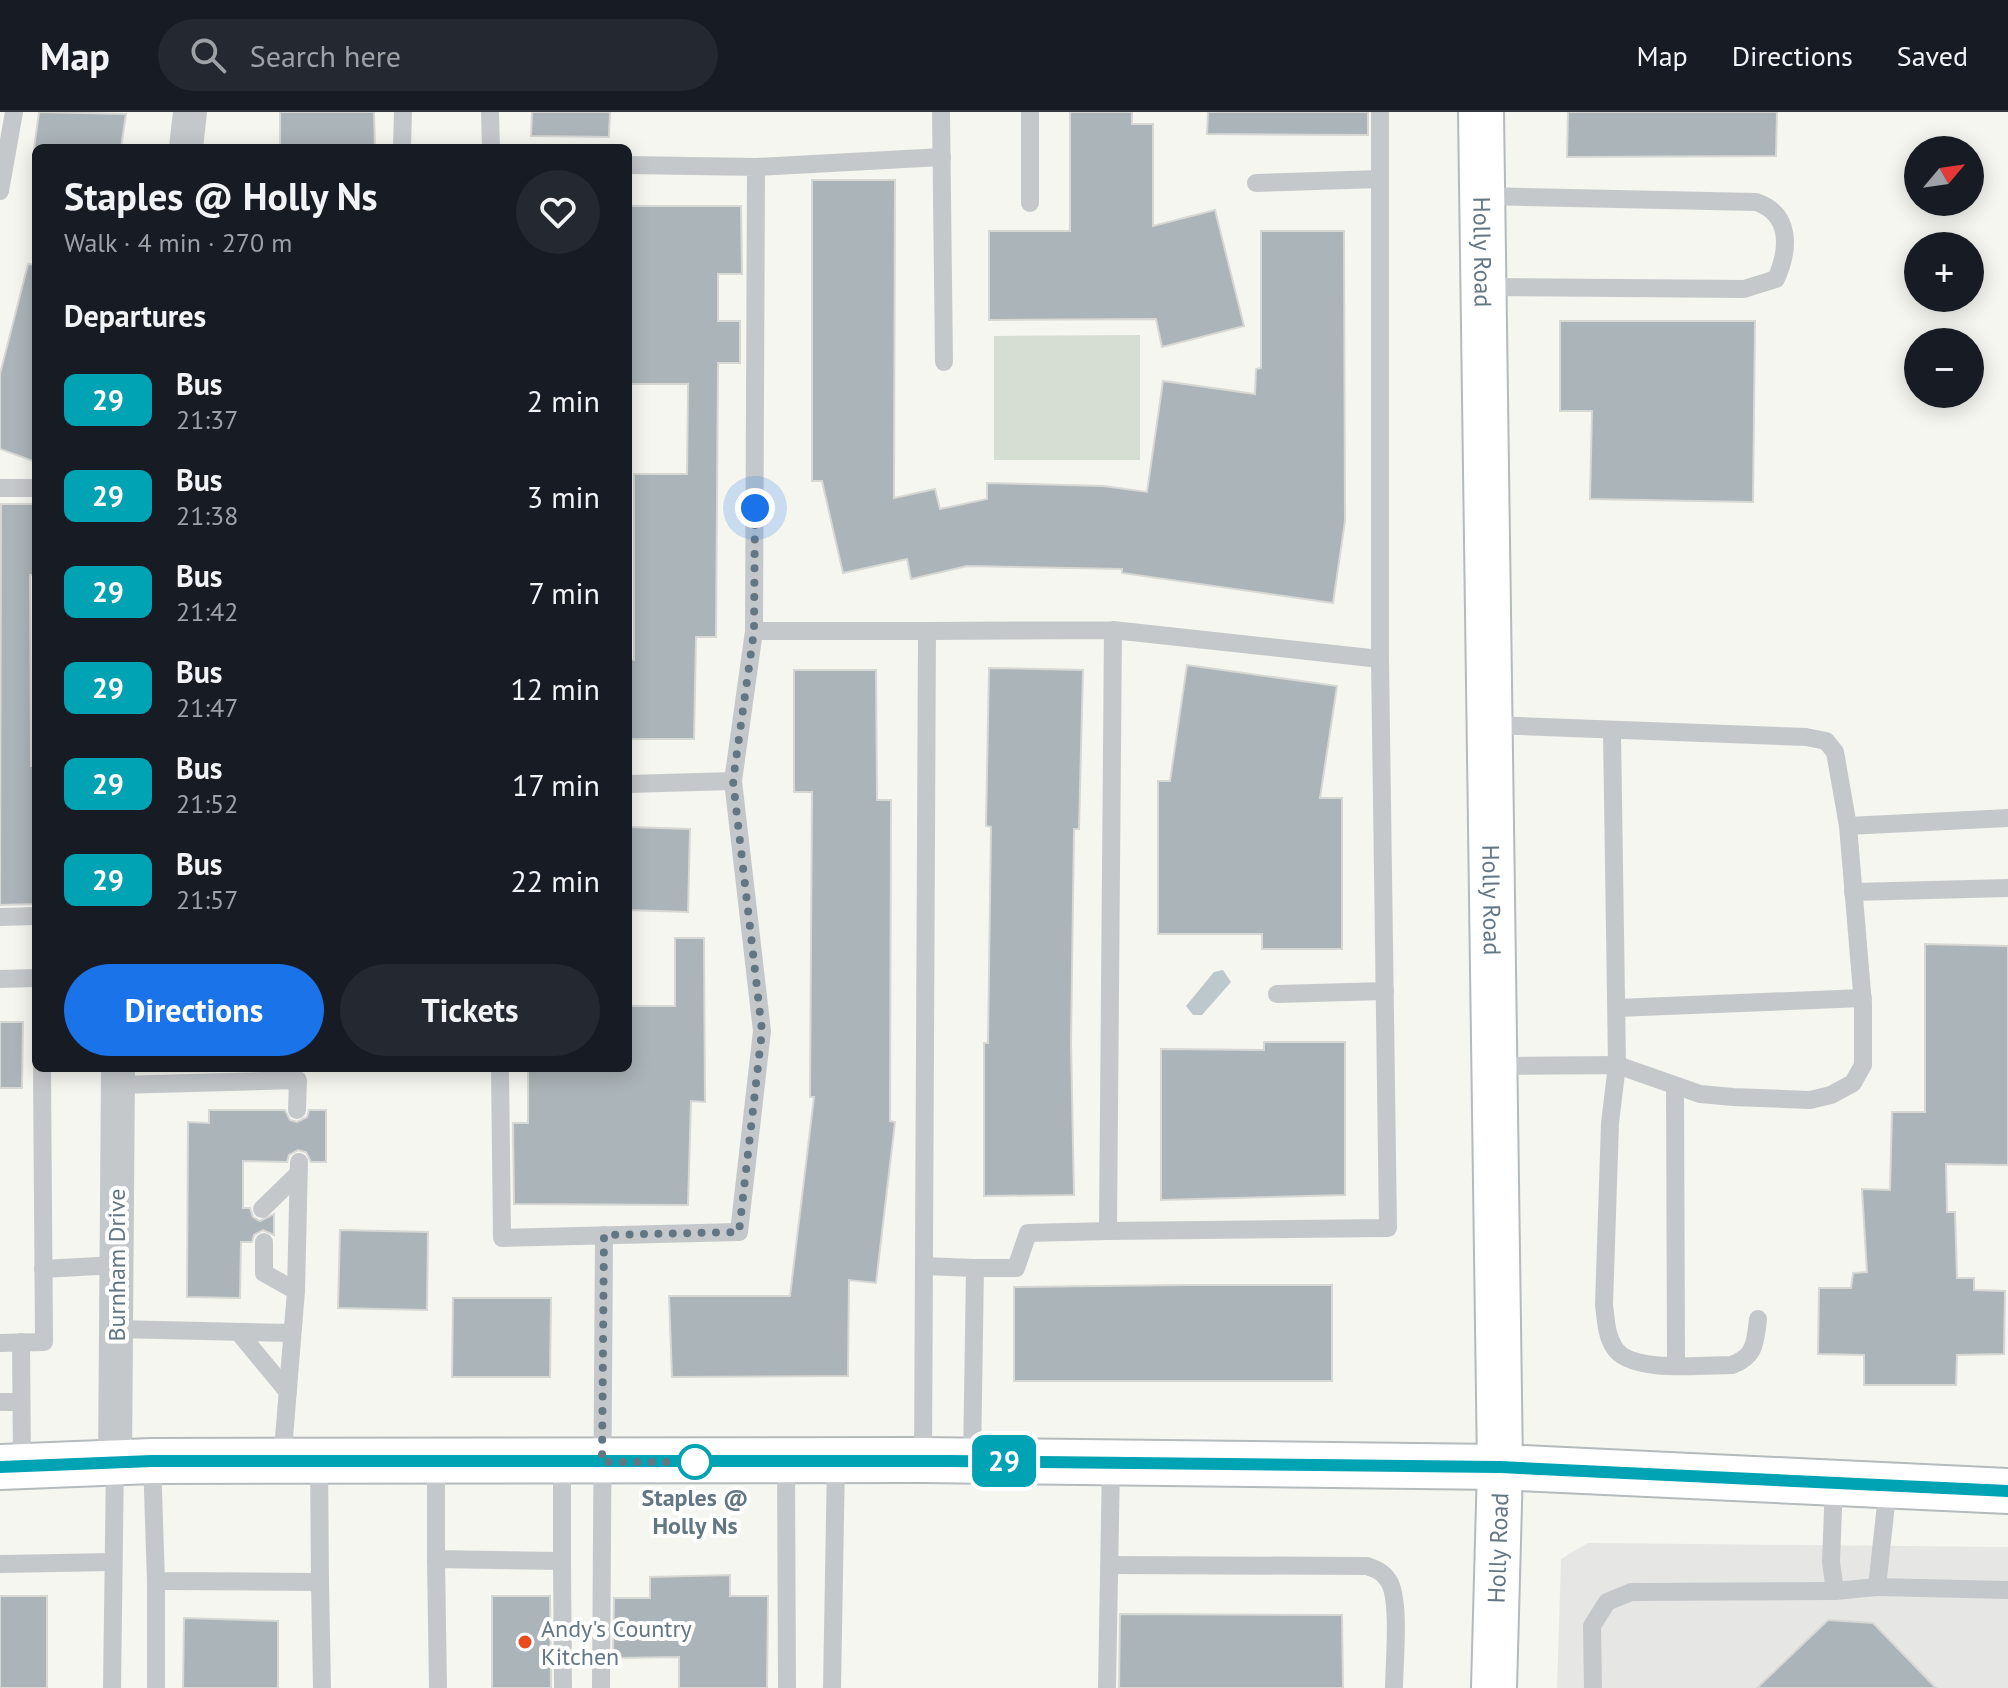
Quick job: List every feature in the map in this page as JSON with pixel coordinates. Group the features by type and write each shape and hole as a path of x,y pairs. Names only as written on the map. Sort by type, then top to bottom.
{"main road":[{"name":"Holly Road","path":"1481,112 1500,1467 1494,1688"},
{"path":"11,1466 133,1461 923,1460 1500,1467 2008,1491"}],"street":[{"path":"186,144 190,112"},
{"name":"Burnham Drive","path":"118,1076 116,1329 133,1461"}],"lane":[{"path":"0,191 14,112"},
{"path":"402,144 403,112"},
{"path":"490,112 491,144"},
{"path":"941,112 944,362"},
{"path":"1030,112 1030,203"},
{"path":"924,1266 1016,1268 1028,1233 1388,1228 1380,659 1380,112"},
{"path":"632,165 756,167 942,157"},
{"path":"500,1072 502,1238 739,1232 762,1031 733,781 754,631 756,167"},
{"path":"1256,183 1380,179"},
{"path":"1482,196 1756,202 1768,206 1784,227 1786,246 1776,279 1744,289 1483,287"},
{"path":"0,488 32,488"},
{"path":"754,631 1113,630 1380,659"},
{"path":"1108,1231 1113,630"},
{"path":"923,1460 927,631"},
{"path":"1490,725 1806,737 1826,741 1835,752 1848,826 1863,998 1863,1065 1853,1083 1831,1095 1810,1100 1757,1106 1700,1094 1617,1065 1495,1066"},
{"path":"1612,732 1617,1065 1609,1138 1604,1305 1607,1333 1615,1350 1630,1362 1732,1365 1746,1359 1755,1347 1758,1319"},
{"path":"632,784 733,781"},
{"path":"1848,826 2008,818"},
{"path":"1853,892 2008,888"},
{"path":"0,917 32,916"},
{"path":"0,979 32,978"},
{"path":"1277,994 1385,991"},
{"path":"1617,1008 1863,998"},
{"path":"0,1343 44,1342 42,1072"},
{"path":"118,1076 298,1080 297,1110"},
{"path":"1675,1086 1676,1365"},
{"path":"262,1209 298,1168 296,1291 288,1392 320,1582 322,1688"},
{"path":"563,1688 562,1561 582,1462 604,1235"},
{"path":"264,1242 264,1273 296,1291"},
{"path":"43,1269 116,1265"},
{"path":"972,1461 975,1268"},
{"path":"116,1329 292,1333"},
{"path":"240,1334 288,1392"},
{"path":"11,1466 21,1402 21,1342"},
{"path":"0,1402 21,1402"},
{"path":"112,1688 113,1562 133,1461"},
{"path":"133,1461 156,1581 156,1688"},
{"path":"786,1461 787,1688"},
{"path":"832,1688 836,1461"},
{"path":"436,1462 438,1688"},
{"path":"582,1462 601,1688"},
{"path":"1107,1688 1111,1463"},
{"path":"1834,1483 1831,1562 1835,1591"},
{"path":"1877,1587 1888,1486"},
{"path":"436,1559 562,1561"},
{"path":"0,1564 113,1562"},
{"path":"1110,1565 1367,1566 1380,1571 1391,1582 1394,1599 1394,1688"},
{"path":"156,1581 320,1582"},
{"path":"1593,1688 1592,1626 1607,1602 1631,1592 1835,1591 1877,1587 2008,1590"}],"shaded area":[{"path":"1140,335 1140,460 994,460 994,336"},
{"path":"1223,970 1231,982 1202,1015 1193,1015 1186,1006 1214,972"},
{"path":"1588,1543 2008,1547 2008,1688 1557,1688 1561,1559"}],"building":[{"path":"39,112 126,114 122,144 35,144"},
{"path":"280,112 374,112 375,144 280,144"},
{"path":"532,112 610,112 609,137 531,136"},
{"path":"1070,112 1132,112 1132,124 1153,124 1153,226 1215,210 1244,326 1162,347 1156,319 989,320 989,231 1070,231"},
{"path":"1208,112 1368,112 1368,135 1207,134"},
{"path":"1568,112 1777,112 1776,156 1567,157"},
{"path":"812,180 895,180 894,498 935,489 940,509 987,499 987,483 1103,486 1147,492 1163,381 1255,394 1256,369 1261,368 1261,231 1344,231 1345,521 1333,603 1122,573 1122,569 967,566 911,579 907,559 843,573 822,481 812,481"},
{"path":"632,206 741,206 742,274 718,274 718,321 740,321 740,363 718,363 716,637 696,637 694,739 632,739 634,474 687,474 688,384 632,384"},
{"path":"28,264 32,264 32,461 0,449 0,374"},
{"path":"1560,321 1755,321 1753,502 1590,499 1592,411 1560,411"},
{"path":"1,504 32,504 32,904 0,905"},
{"path":"1187,665 1337,686 1320,798 1342,798 1342,949 1262,949 1262,934 1158,934 1158,781 1170,781"},
{"path":"989,668 1083,670 1079,829 1074,829 1071,1043 1074,1195 984,1196 984,1043 988,1043 991,827 986,826"},
{"path":"794,670 876,670 877,800 891,800 890,1121 895,1122 876,1283 849,1280 848,1376 672,1377 669,1296 790,1296 814,1097 810,1097 812,792 794,792"},
{"path":"632,827 690,829 688,912 632,910"},
{"path":"675,938 704,938 705,1102 691,1101 688,1205 514,1204 513,1123 528,1123 528,1072 632,1072 632,1006 675,1006"},
{"path":"1925,944 2008,946 2008,1165 1946,1164 1947,1212 1955,1212 1957,1278 1974,1278 1974,1290 2005,1291 2004,1354 1957,1355 1956,1385 1864,1385 1864,1355 1818,1354 1819,1288 1851,1288 1853,1273 1867,1272 1862,1189 1890,1190 1892,1112 1925,1112"},
{"path":"0,1022 23,1022 22,1088 0,1088"},
{"path":"1264,1042 1345,1042 1345,1195 1161,1200 1161,1049 1264,1050"},
{"path":"209,1110 285,1110 290,1120 297,1122 307,1117 309,1110 326,1110 326,1162 311,1162 306,1152 298,1150 289,1155 287,1162 243,1161 243,1208 250,1208 253,1217 260,1221 274,1214 274,1235 263,1230 254,1235 252,1242 241,1242 240,1298 187,1297 188,1122 209,1123"},
{"path":"340,1230 428,1232 427,1310 338,1308"},
{"path":"1332,1285 1332,1381 1014,1381 1014,1287"},
{"path":"453,1298 551,1298 550,1377 452,1377"},
{"path":"730,1575 730,1596 768,1596 767,1688 679,1688 679,1657 613,1658 614,1598 650,1598 650,1577"},
{"path":"0,1596 47,1596 47,1688 0,1688"},
{"name":"Andy's Country Kitchen","path":"492,1596 550,1596 551,1688 492,1688"},
{"path":"1120,1614 1342,1615 1343,1688 1119,1688"},
{"path":"184,1618 278,1621 278,1688 183,1688"},
{"path":"1828,1620 1873,1623 1936,1688 1757,1688"}],"bus line":[{"name":"29","path":"0,1467 115,1461 865,1460 1500,1467 2008,1491"}],"place":[{"name":"Staples @ Holly Ns","path":"695,1462"},
{"name":"Andy's Country Kitchen","path":"525,1642"}],"route":[{"path":"695,1462 602,1462 604,1235 739,1232 762,1031 733,781 754,631 755,508"}]}
